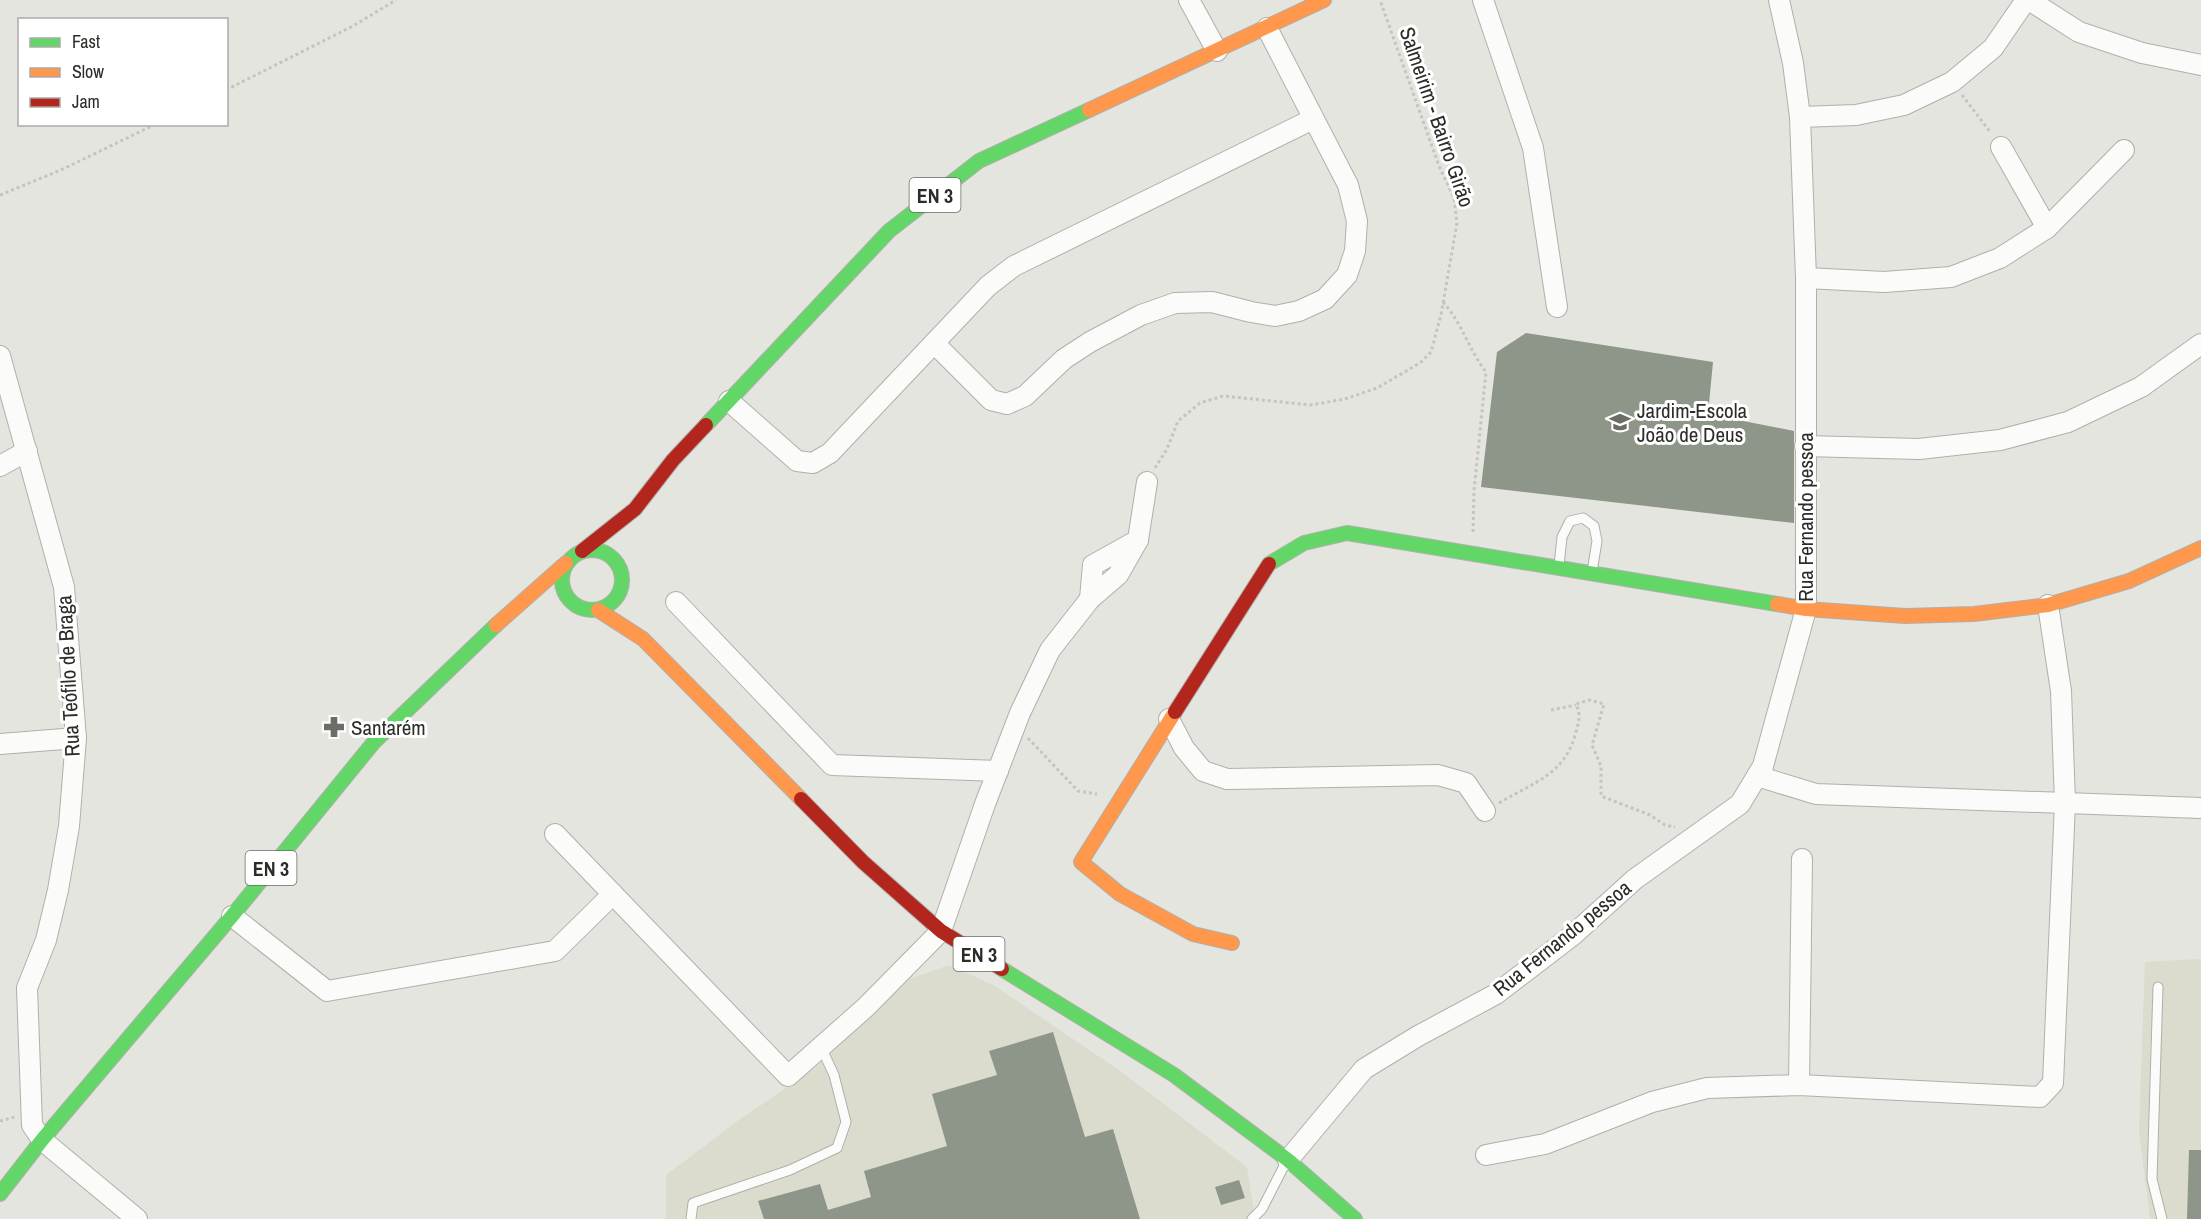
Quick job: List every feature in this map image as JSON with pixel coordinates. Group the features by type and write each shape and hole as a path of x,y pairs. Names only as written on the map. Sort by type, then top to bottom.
{"main road":[{"name":"EN 3","path":"0,1194 42,1140 232,916 374,742 513,609 573,556 635,509 673,460 889,231 979,161 1324,0"},
{"name":"EN 3","path":"628,531 635,509"},
{"path":"1232,943 1193,934 1120,894 1081,862 1266,566 1304,543 1347,533 1806,609 1905,616 1974,614 2048,604 2129,581 2201,548"},
{"path":"582,551 601,551 619,558 622,586 629,604"},
{"path":"567,563 561,580 563,589 573,603"},
{"path":"598,610 613,602 622,586"},
{"name":"EN 3","path":"558,605 573,603 580,608 598,610 644,639 863,862 940,931 1174,1075 1287,1160 1355,1219"},
{"path":"513,609 536,607"},
{"name":"EN 3","path":"636,621 644,639"}],"street":[{"path":"1189,0 1217,51"},
{"path":"1483,0 1533,148 1557,307"},
{"name":"Rua Fernando pessoa","path":"1287,1160 1364,1069 1418,1036 1496,994 1573,935 1635,879 1740,804 1763,766 1806,609 1806,278 1800,117 1793,63 1779,0"},
{"path":"1800,117 1856,115 1904,105 1952,82 1994,48 2027,0 2079,32 2142,53 2201,65"},
{"path":"934,343 991,400 1007,404 1025,396 1064,359 1090,342 1141,315 1175,303 1212,302 1275,316 1299,311 1325,299 1347,275 1355,251 1357,221 1348,186 1267,28"},
{"path":"729,401 797,461 813,463 830,453 988,286 1014,266 1313,119"},
{"path":"2001,147 2047,228"},
{"path":"1806,278 1884,282 1951,277 2000,258 2047,228 2124,150"},
{"path":"1805,446 1920,449 2000,440 2068,422 2141,387 2201,344"},
{"name":"Rua Teófilo de Braga","path":"0,356 64,587 76,738 69,826 58,890 46,940 27,988 32,1125 42,1140"},
{"path":"0,466 27,451"},
{"path":"555,834 788,1076 866,1007 940,931 1014,729 1050,650 1090,599 1118,575 1138,540 1147,482"},
{"path":"676,602 832,765 998,771"},
{"path":"1486,1155 1545,1144 1652,1102 1707,1088 1799,1085 2040,1097 2053,1083 2066,803 2061,691 2048,604"},
{"path":"1169,719 1184,748 1203,771 1227,779 1438,775 1466,783 1485,811"},
{"path":"0,744 76,738"},
{"path":"1757,776 1816,794 2201,808"},
{"path":"1799,1085 1802,859"},
{"path":"232,916 327,990 555,951 613,894"},
{"path":"42,1140 137,1219"}],"lane":[{"path":"1558,569 1562,537 1570,521 1583,518 1594,526 1597,541 1591,574"},
{"path":"2158,987 2152,1179 2162,1219"},
{"path":"691,1219 693,1203 790,1170 837,1148 846,1122 834,1075 821,1047"},
{"path":"1252,1219 1262,1209 1287,1160"}],"path":[{"path":"228,89 353,26 396,0"},
{"name":"Salmeirim - Bairro Girão","path":"1147,482 1167,449 1178,421 1200,403 1222,396 1311,405 1345,399 1377,388 1420,363 1431,351 1437,335 1457,223 1454,198 1439,166 1380,0"},
{"path":"1952,82 2001,147"},
{"path":"0,195 61,170 152,126"},
{"path":"1443,302 1459,324 1474,357 1486,372 1474,491 1472,555"},
{"path":"1551,710 1589,700 1604,704 1592,745 1601,766 1601,796 1650,816 1665,825 1701,831"},
{"path":"1485,811 1545,776 1563,762 1572,747 1581,715 1576,705"},
{"path":"1014,729 1033,741 1078,791 1120,798"}],"shaded area":[{"path":"2201,960 2201,1219 2150,1219 2139,1131 2145,962"},
{"path":"949,965 993,985 1116,1068 1247,1167 1255,1219 666,1219 666,1175 739,1120 814,1069 910,979"}],"building":[{"name":"Jardim-Escola João de Deus","path":"1526,333 1713,362 1708,414 1794,431 1794,523 1481,487 1497,352"},
{"path":"1053,1032 1085,1137 1113,1129 1140,1219 764,1219 758,1201 820,1184 828,1210 871,1197 864,1171 947,1146 932,1094 997,1075 989,1051"},
{"path":"2189,1150 2201,1150 2201,1219 2187,1219"},
{"path":"1239,1180 1245,1198 1221,1205 1215,1187"}],"traffic: fast":[{"path":"706,425 889,231 979,161 1089,110"},
{"path":"1269,564 1304,543 1347,533 1777,604"},
{"path":"586,550 598,550 609,555 617,563 622,580 620,592 609,605 598,610 586,610 575,605 567,597 562,586 562,574 567,563 575,555 586,550"},
{"path":"0,1194 42,1140 232,916 374,742 496,625"},
{"path":"1002,969 1174,1075 1288,1160 1355,1219"}],"traffic: slow":[{"path":"1089,110 1324,0"},
{"path":"1777,604 1806,609 1905,616 1974,614 2048,605 2129,581 2201,548"},
{"path":"496,625 566,563"},
{"path":"598,610 643,639 801,799"},
{"path":"1175,712 1081,862 1120,894 1193,934 1232,943"}],"traffic: jam":[{"path":"582,551 635,509 673,460 706,425"},
{"path":"1175,712 1269,564"},
{"path":"801,799 863,862 941,931 1002,969"}],"place":[{"name":"Jardim-Escola João de Deus","path":"1620,422"},
{"name":"Santarém","path":"334,727"}]}
